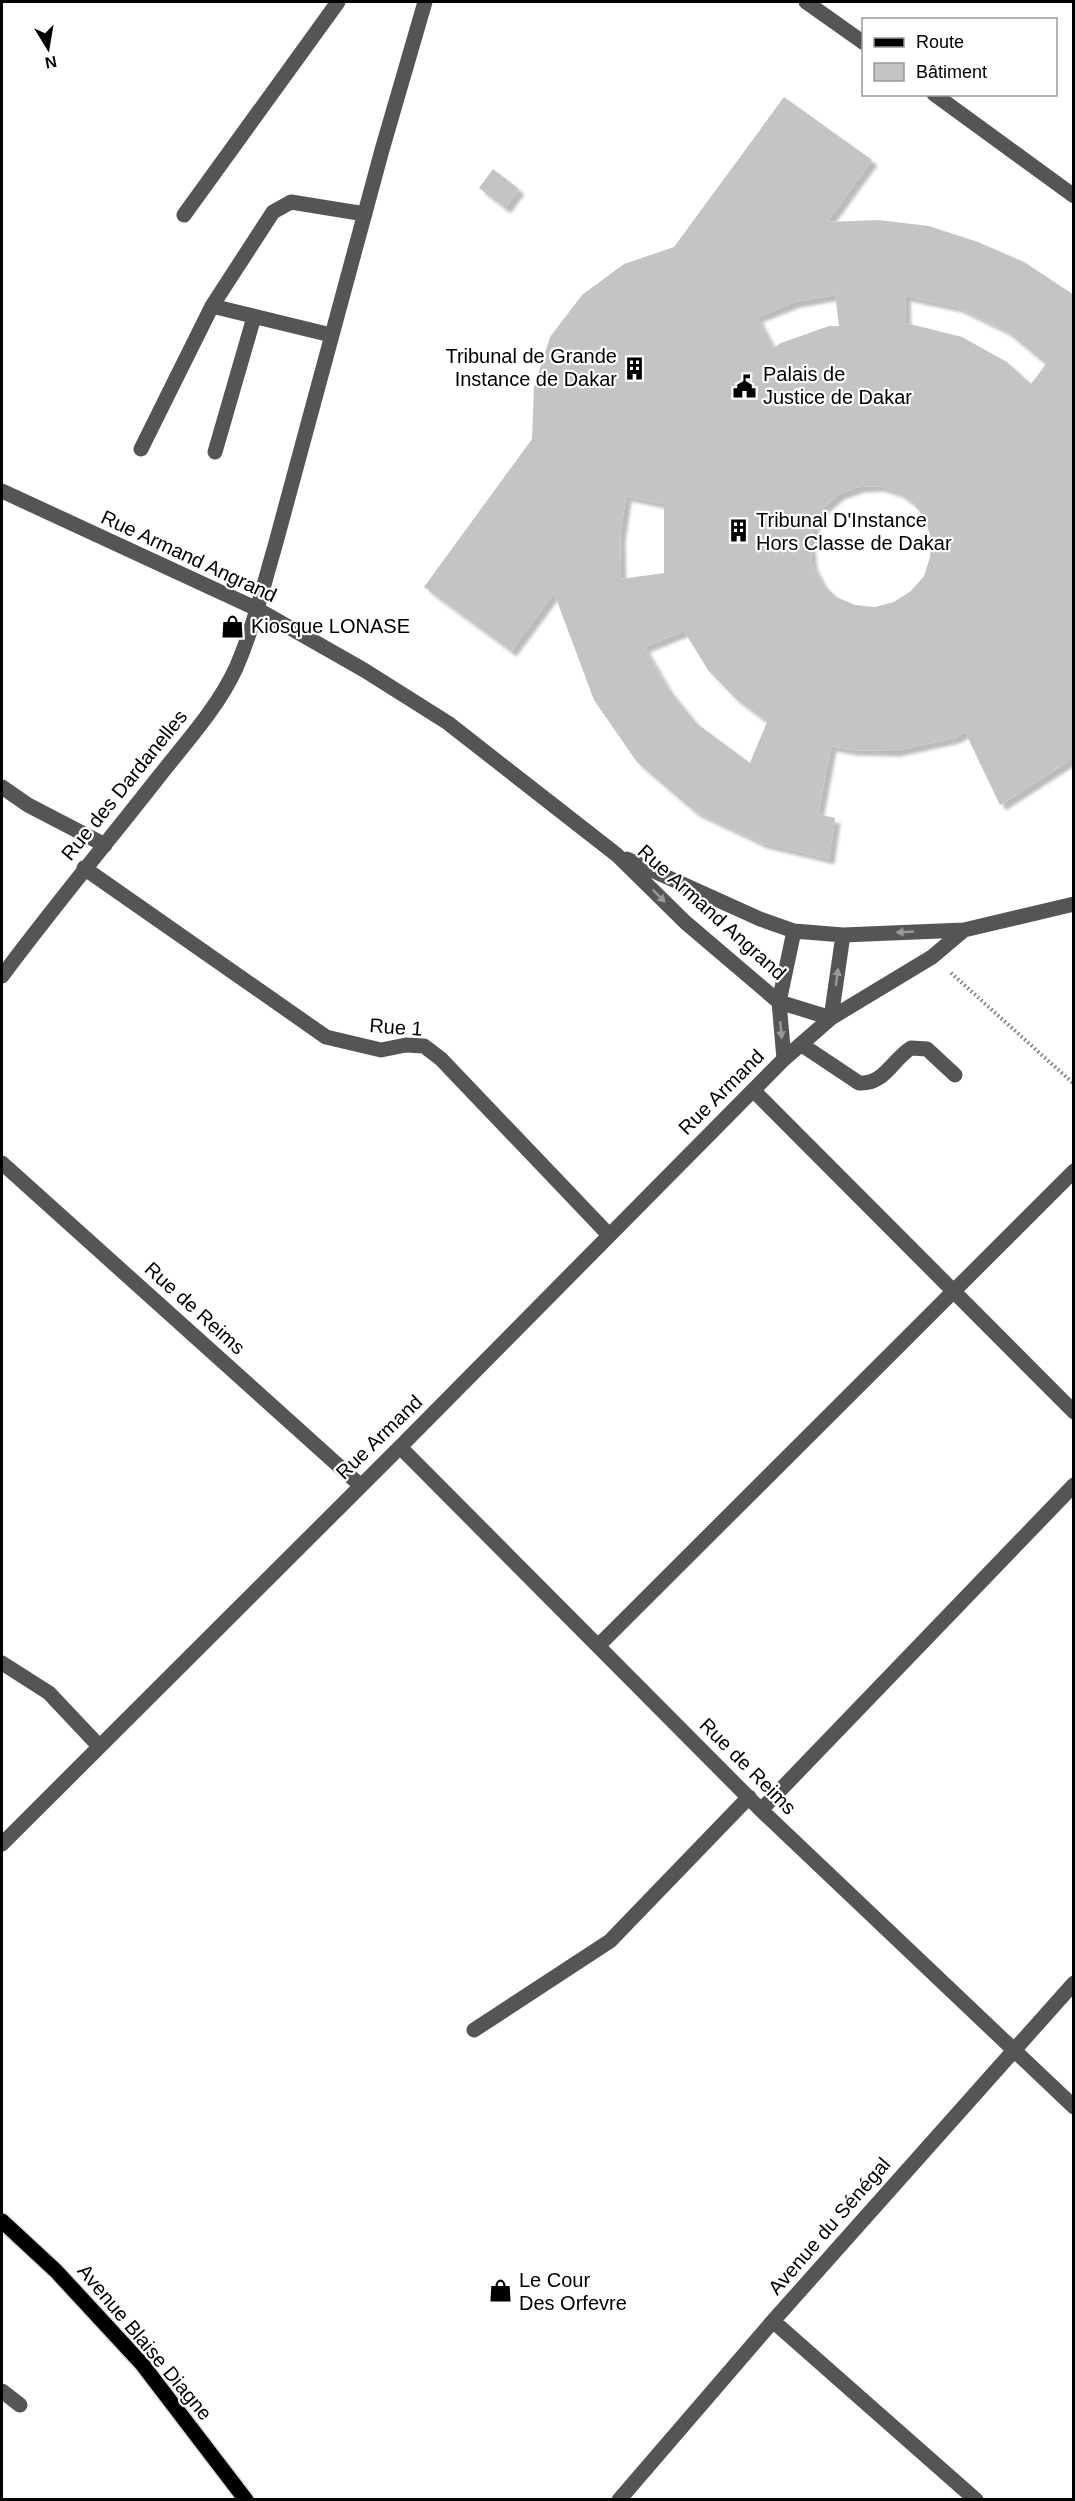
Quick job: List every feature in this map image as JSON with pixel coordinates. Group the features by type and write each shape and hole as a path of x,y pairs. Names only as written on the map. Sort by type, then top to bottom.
{"main road":[{"name":"Avenue Blaise Diagne","path":"2,2221 56,2271 142,2364 246,2499"}],"street":[{"path":"184,215 338,2"},
{"name":"Rue des Dardanelles","path":"2,976 84,868 105,845 217,702 236,667 257,609 425,2"},
{"path":"806,2 862,42"},
{"path":"937,96 1074,196"},
{"path":"141,449 212,306 273,212 291,202 365,214"},
{"path":"212,306 331,335"},
{"path":"216,452 254,317"},
{"name":"Rue Armand Angrand","path":"2,492 257,609 364,670 448,723 618,855 685,922 779,1002 831,1018 932,957 964,930"},
{"path":"2,787 28,805 105,845"},
{"name":"Rue Armand Angrand","path":"618,855 760,919 794,931 843,936 964,930 1074,904"},
{"name":"Rue 1","path":"84,868 326,1036 381,1050 406,1045 424,1046 441,1059 609,1235"},
{"name":"Rue Armand","path":"784,1059 779,1002 794,931"},
{"path":"831,1018 843,936"},
{"name":"Rue Armand","path":"2,1844 784,1059 831,1018"},
{"path":"802,1045 859,1083 880,1078 911,1048 927,1049 955,1075"},
{"path":"753,1090 1074,1412"},
{"name":"Rue de Reims","path":"2,1163 360,1485"},
{"path":"598,1646 1074,1171"},
{"name":"Rue de Reims","path":"400,1447 761,1810 1074,2107"},
{"path":"761,1810 1074,1485"},
{"path":"2,1663 49,1693 99,1746"},
{"path":"474,2030 610,1941 749,1797"},
{"name":"Avenue du Sénégal","path":"619,2499 773,2321 1074,1983"},
{"path":"773,2321 976,2499"},
{"path":"2,2391 20,2405"}],"path":[{"path":"932,957 1074,1084"}],"building":[{"path":"784,97 872,160 827,222 878,220 929,226 978,242 1024,262 1074,295 1074,754 1067,762 1000,805 965,732 954,738 895,751 851,750 831,746 818,814 835,818 829,859 762,843 694,811 637,762 594,700 554,593 511,651 424,587 532,439 534,387 550,337 582,295 624,264 674,247","holes":["835,295 839,326 829,326 773,348 757,317 795,302","905,296 957,307 1005,330 1046,364 1031,384 1007,362 962,337 906,323","879,486 897,492 913,503 925,519 931,538 930,557 924,576 911,591 894,602 875,607 855,605 836,597 822,583 812,564 810,544 814,525 824,507 839,494 859,487","626,496 664,504 664,573 621,579 620,537","684,631 708,670 735,698 767,722 750,763 696,723 667,687 644,647"]},
{"path":"493,169 519,189 505,208 479,188"}],"place":[{"name":"Tribunal de Grande Instance de Dakar","path":"635,368"},
{"name":"Palais de Justice de Dakar","path":"745,386"},
{"name":"Tribunal D'Instance Hors Classe de Dakar","path":"738,531"},
{"name":"Kiosque LONASE","path":"233,626"},
{"name":"Le Cour Des Orfevre","path":"501,2291"}]}
